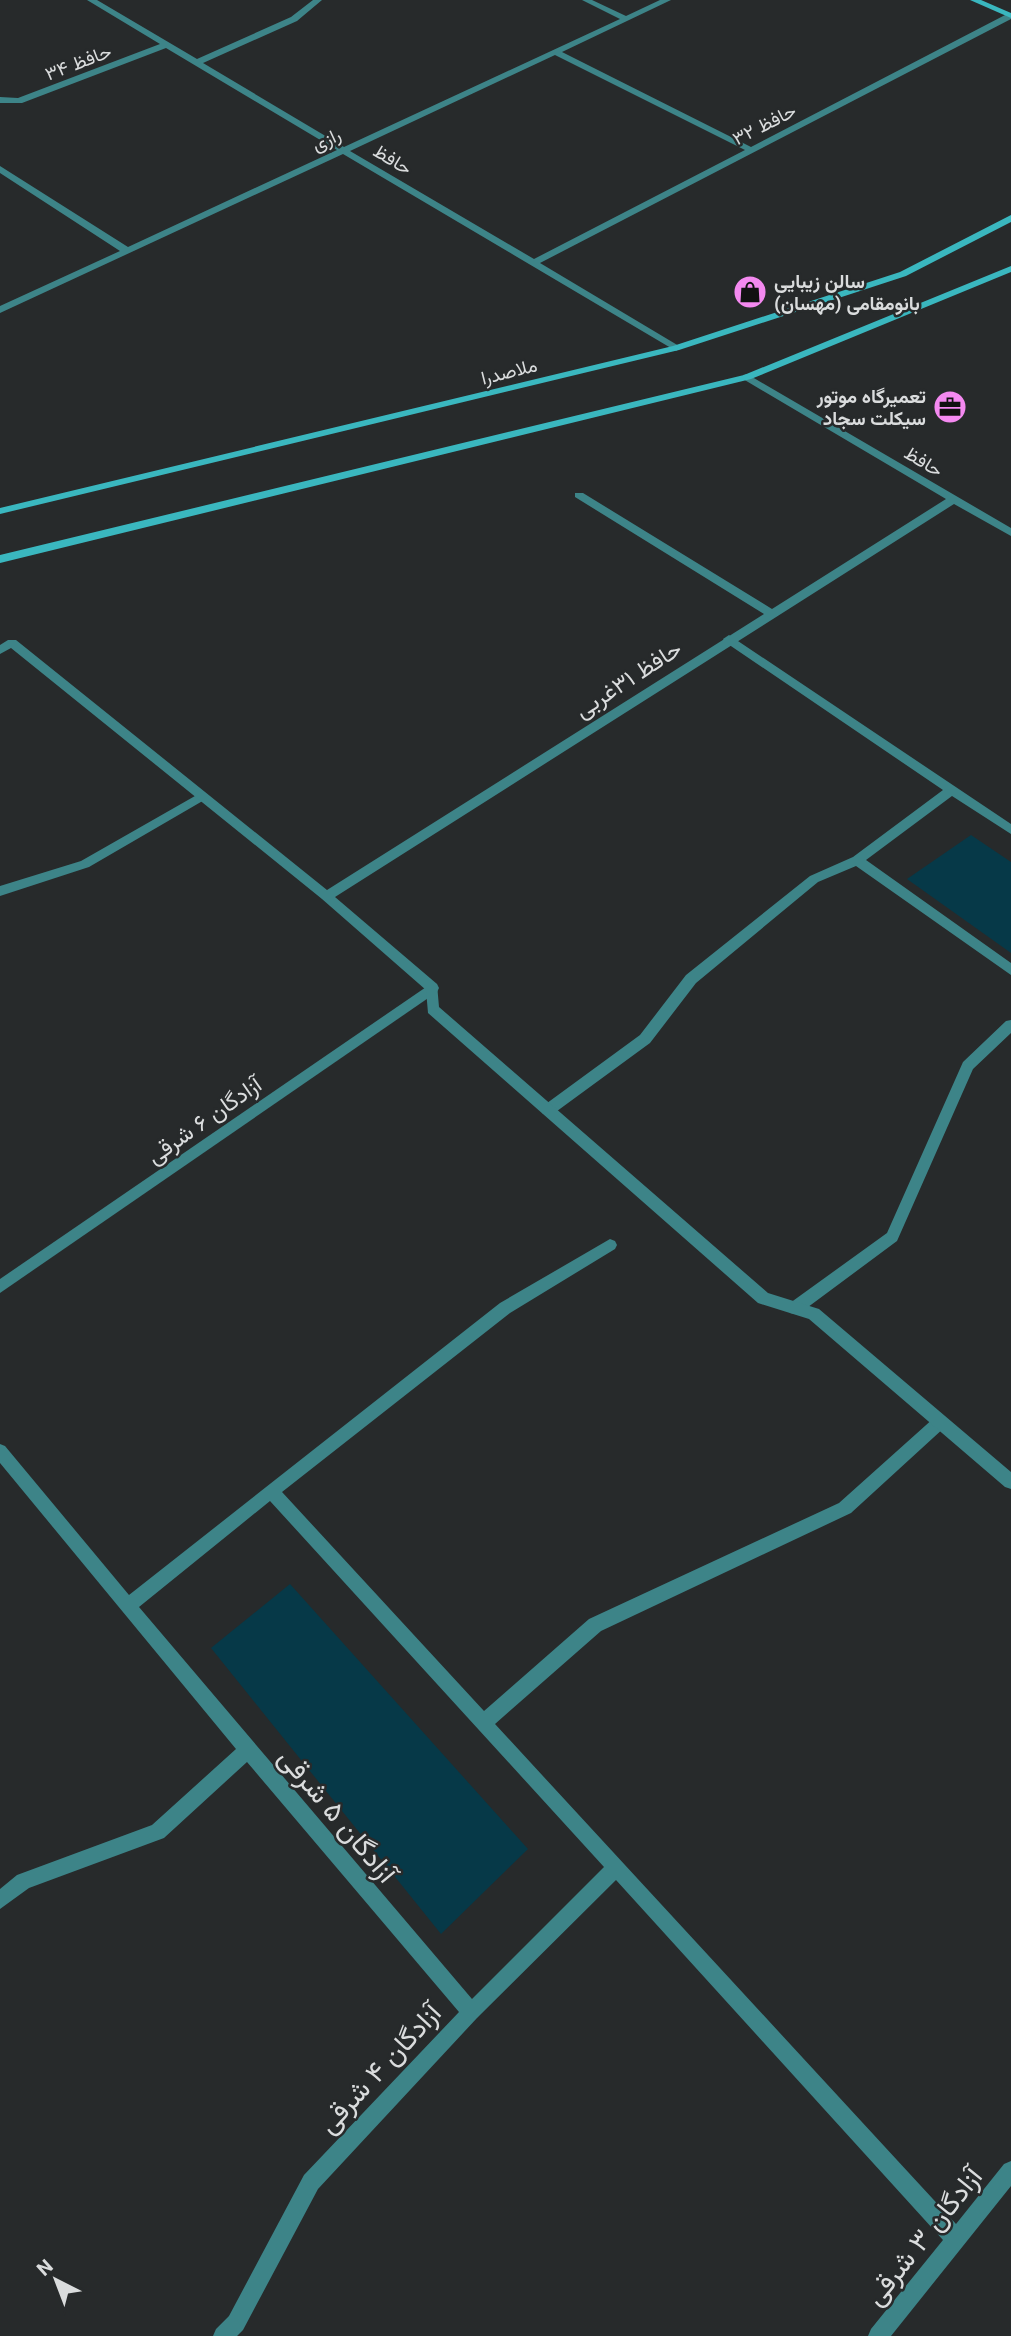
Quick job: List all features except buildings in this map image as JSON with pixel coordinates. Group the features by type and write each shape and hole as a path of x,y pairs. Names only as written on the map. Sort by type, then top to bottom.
{"main road":[{"path":"974,0 1011,16"},
{"name":"ملاصدرا","path":"0,512 677,348 903,274 1011,218"},
{"path":"0,559 747,377 1011,269"}],"street":[{"name":"حافظ","path":"91,0 677,348"},
{"path":"196,63 294,19 318,0"},
{"path":"586,0 626,19"},
{"name":"رازی","path":"0,310 667,0"},
{"name":"حافظ ۳۲","path":"534,263 1011,16"},
{"name":"حافظ ۳۴","path":"0,100 19,101 166,45"},
{"path":"556,52 751,150"},
{"path":"0,169 127,251"},
{"name":"حافظ","path":"747,377 1011,533"},
{"path":"579,495 770,613"},
{"name":"حافظ ۳۱غربی","path":"326,896 954,499"},
{"path":"729,639 1011,830"},
{"path":"0,650 12,643 326,896 432,988 433,1009 763,1298 814,1314 1011,1482"},
{"path":"548,1110 645,1039 691,979 814,879 857,860 952,790"},
{"path":"0,891 85,864 202,796"},
{"path":"857,860 1011,970"},
{"name":"آزادگان ۶ شرقی","path":"0,1286 432,988"},
{"path":"795,1308 892,1237 968,1066 1011,1025"},
{"path":"129,1605 505,1308 610,1245"},
{"path":"483,1723 595,1625 845,1507 940,1422"},
{"path":"0,1451 248,1750"},
{"path":"271,1492 956,2239"},
{"name":"آزادگان ۵ شرقی","path":"0,1900 23,1881 158,1832 248,1750 471,2012"},
{"name":"آزادگان ۴ شرقی","path":"223,2336 236,2323 311,2182 471,2012 616,1868"},
{"name":"آزادگان ۳ شرقی","path":"878,2336 1011,2171"}],"shaded area":[{"path":"971,835 1011,862 1011,953 907,879"},
{"path":"290,1584 528,1849 441,1934 211,1648"}],"place":[{"name":"سالن زیبایی بانومقامی (مهسان)","path":"750,292"},
{"name":"تعمیرگاه موتور سیکلت سجاد","path":"950,407"}]}
